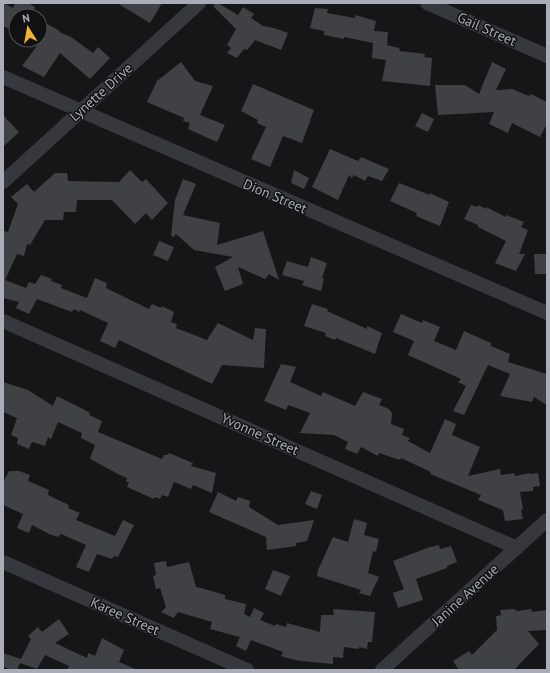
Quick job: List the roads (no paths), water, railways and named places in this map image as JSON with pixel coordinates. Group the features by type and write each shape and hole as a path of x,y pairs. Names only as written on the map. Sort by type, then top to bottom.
{"street":[{"name":"Lynette Drive","path":"3,182 199,3"},
{"name":"Gail Street","path":"427,3 547,56"},
{"name":"Dion Street","path":"3,78 547,313"},
{"name":"Yvonne Street","path":"3,321 517,548"},
{"name":"Janine Avenue","path":"382,670 547,520"},
{"name":"Karee Street","path":"3,562 247,670"}]}
